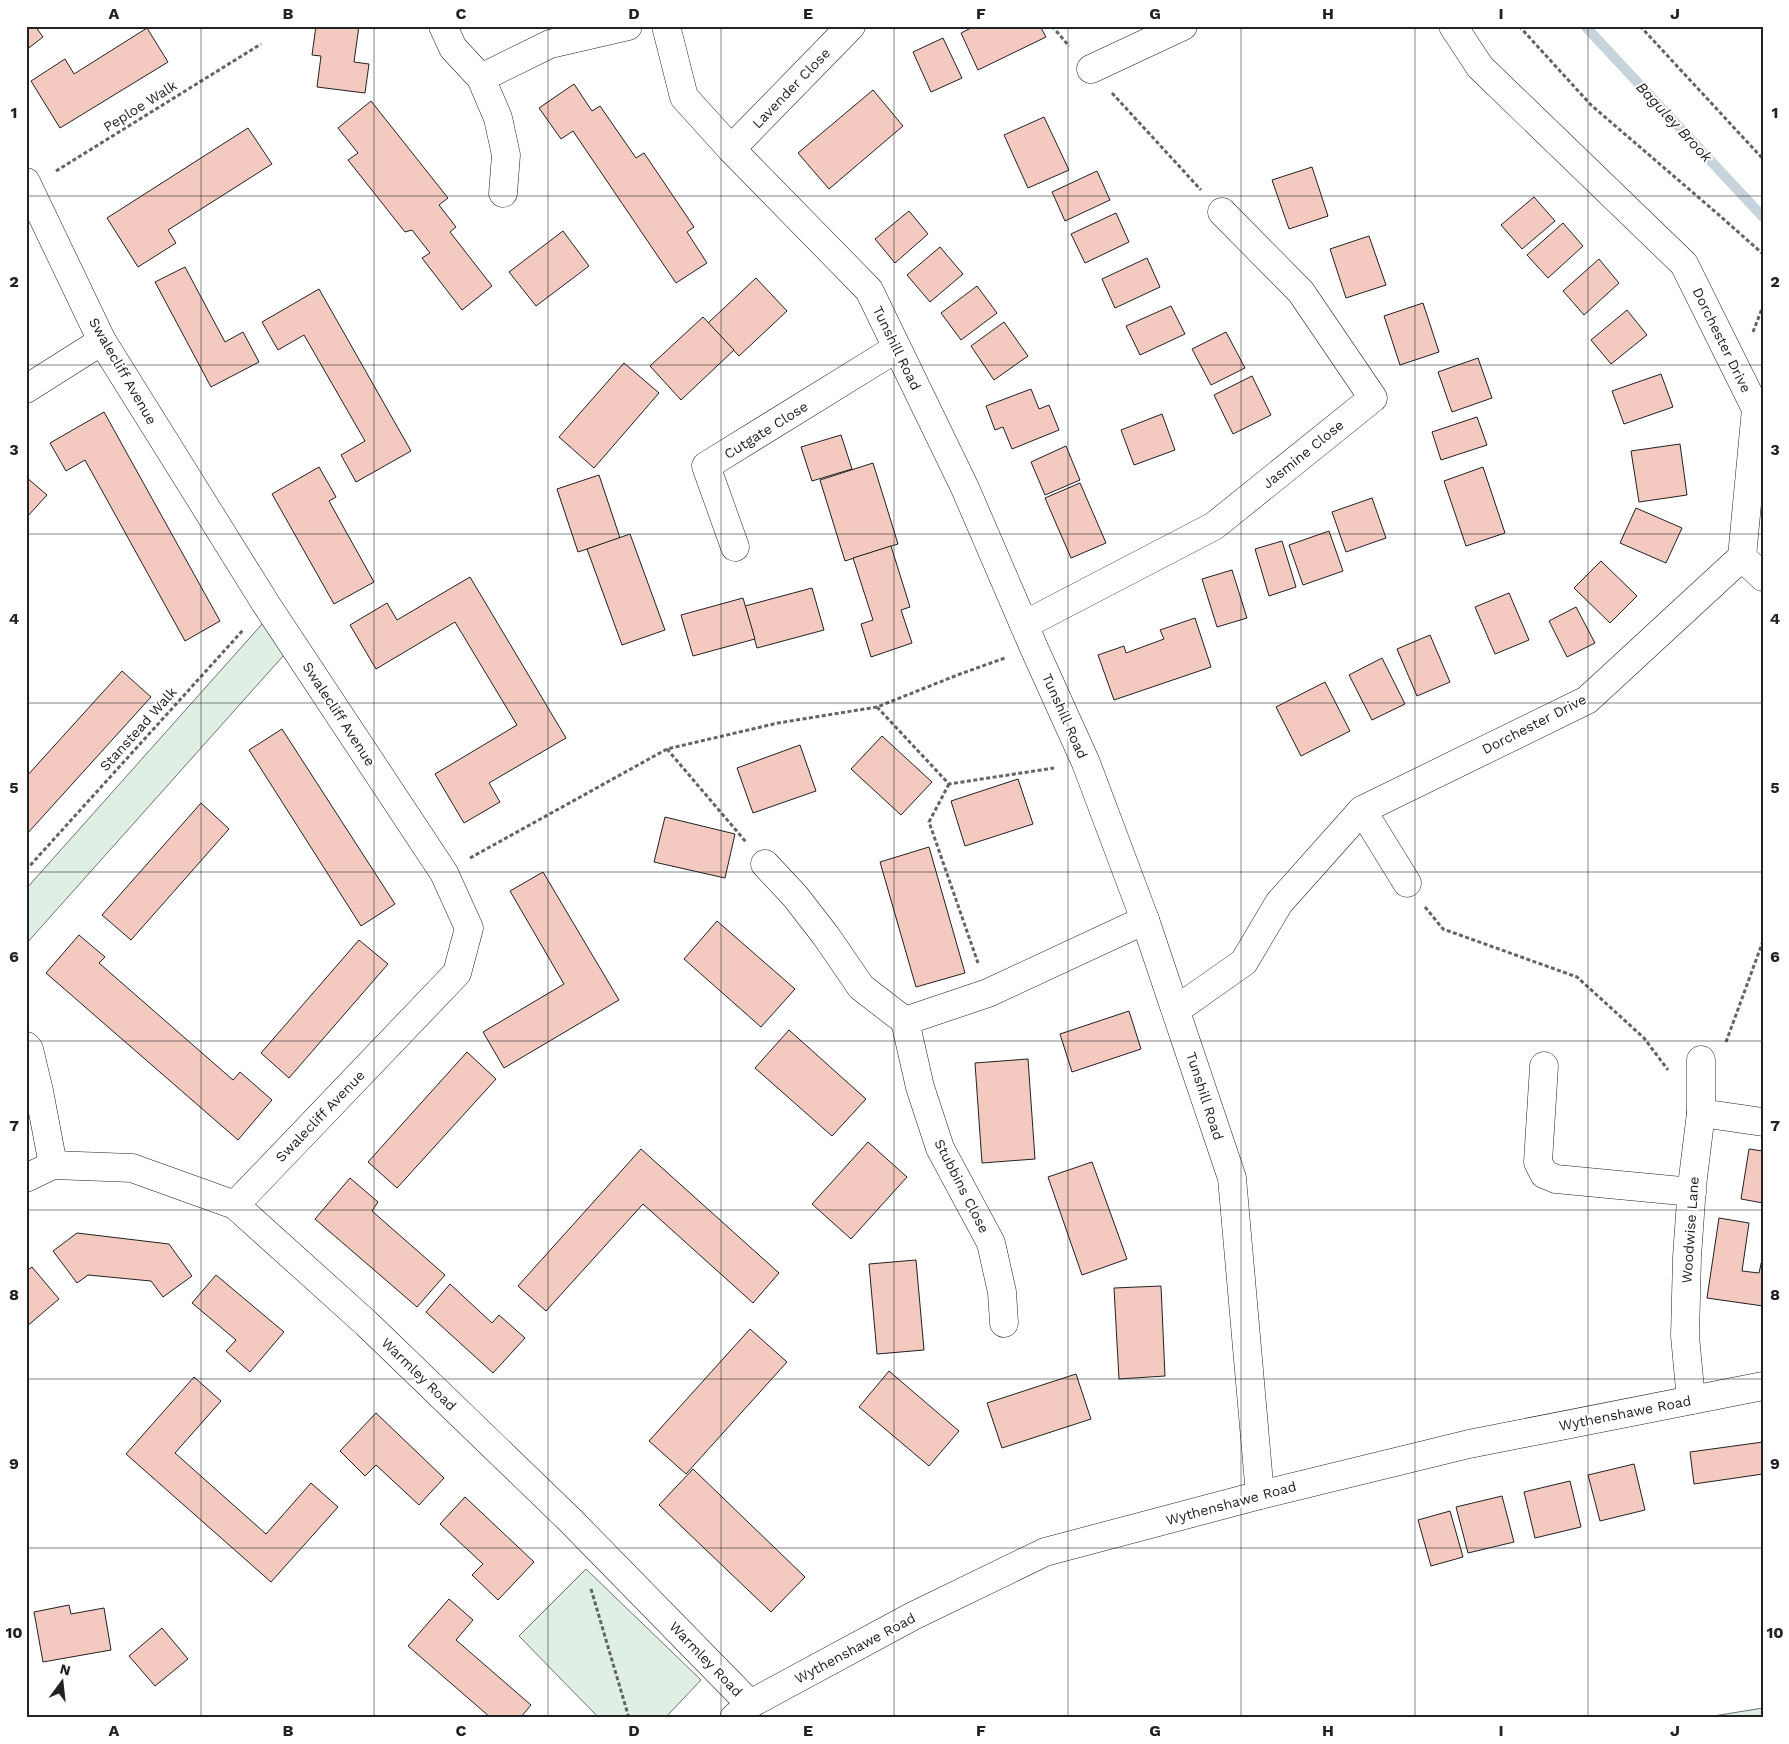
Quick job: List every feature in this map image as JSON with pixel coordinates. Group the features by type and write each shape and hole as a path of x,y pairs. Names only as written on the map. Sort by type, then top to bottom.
{"street":[{"path":"443,26 454,48 481,78 498,118 506,156 503,193"},
{"path":"481,78 550,44 628,26"},
{"name":"Tunshill Road","path":"666,26 684,97 731,149 869,290 965,488 1086,763 1145,920 1232,1178 1260,1495"},
{"name":"Lavender Close","path":"731,149 851,26"},
{"path":"1091,69 1183,26"},
{"name":"Dorchester Drive","path":"1176,1010 1244,962 1278,903 1362,810 1587,700 1742,557 1756,409 1684,264 1480,67 1453,26"},
{"name":"Swalecliff Avenue","path":"28,184 102,341 266,604 444,873 469,928 457,974 235,1205"},
{"name":"Jasmine Close","path":"1029,637 1214,526 1373,398 1301,292 1222,212"},
{"path":"26,389 102,341"},
{"name":"Cutgate Close","path":"734,546 706,466 897,348"},
{"path":"1742,557 1763,577"},
{"path":"1362,810 1407,883"},
{"path":"765,864 795,896 826,936 861,987 905,1021 988,993 1145,920"},
{"name":"Stubbins Close","path":"905,1021 920,1087 940,1148 991,1243 1002,1292 1004,1323"},
{"path":"26,1046 39,1091 53,1165"},
{"name":"Woodwise Lane","path":"1692,1400 1685,1336 1687,1257 1701,1113 1712,1054"},
{"path":"1544,1066 1538,1162 1544,1174 1556,1179 1692,1192"},
{"path":"1701,1113 1763,1122"},
{"name":"Warmley Road","path":"26,1178 53,1165 132,1168 235,1205 366,1323 611,1562 742,1711"},
{"name":"Wythenshawe Road","path":"742,1711 913,1616 1045,1552 1260,1495 1469,1444 1763,1386"}],"path":[{"path":"1519,26 1591,106 1719,214 1763,254"},
{"path":"1640,26 1763,159"},
{"name":"Peploe Walk","path":"28,184 261,44"},
{"path":"1091,69 1222,212"},
{"name":"Stanstead Walk","path":"26,870 266,604"},
{"path":"444,873 667,749 778,723 877,707 960,674 1029,637"},
{"path":"877,707 949,784"},
{"path":"667,749 765,864"},
{"path":"949,784 1086,763"},
{"path":"949,784 929,822 988,993"},
{"path":"1407,883 1443,929 1577,977 1644,1038 1701,1113"},
{"path":"1712,1054 1763,941"},
{"path":"590,1587 629,1718"}],"green space":[{"path":"263,623 284,655 26,944 26,889"},
{"path":"586,1569 701,1680 665,1718 599,1718 519,1636"},
{"path":"1763,1708 1763,1718 1701,1718"}],"building":[{"path":"26,26 35,26 43,37 26,50"},
{"path":"316,26 359,26 354,62 369,64 365,93 317,87 321,56 312,55"},
{"path":"975,26 1040,26 1046,37 978,70 961,33"},
{"path":"147,28 168,62 60,128 31,81 65,59 74,74"},
{"path":"943,38 962,78 931,92 913,52"},
{"path":"574,84 592,111 600,106 636,158 644,153 694,227 687,232 707,263 676,283 573,131 561,139 539,108"},
{"path":"873,90 903,126 829,189 798,153"},
{"path":"371,101 448,198 439,205 456,227 450,232 492,286 462,310 422,258 430,253 412,230 405,232 348,160 358,153 338,128"},
{"path":"1044,117 1069,170 1028,188 1004,135"},
{"path":"248,128 272,164 168,230 176,243 138,267 107,218"},
{"path":"1312,167 1328,216 1289,229 1272,180"},
{"path":"1097,171 1110,200 1065,221 1052,192"},
{"path":"1534,197 1555,221 1522,249 1501,225"},
{"path":"909,211 928,234 895,263 875,239"},
{"path":"1116,213 1129,242 1085,263 1071,234"},
{"path":"1563,223 1583,246 1548,278 1527,255"},
{"path":"563,231 589,266 536,306 509,272"},
{"path":"1369,236 1386,285 1346,298 1330,249"},
{"path":"940,247 963,274 930,302 907,275"},
{"path":"1147,258 1160,287 1115,308 1102,279"},
{"path":"1599,259 1619,283 1584,315 1563,291"},
{"path":"185,267 225,342 243,332 259,362 211,387 155,282"},
{"path":"756,278 787,311 739,356 708,323"},
{"path":"977,286 997,313 961,340 941,313"},
{"path":"319,289 411,451 356,482 341,455 365,441 304,335 278,350 262,322"},
{"path":"1423,303 1439,352 1400,365 1384,316"},
{"path":"1171,306 1185,334 1140,355 1126,326"},
{"path":"1627,310 1647,335 1611,364 1591,340"},
{"path":"703,317 734,350 681,400 650,366"},
{"path":"1004,322 1028,356 994,380 971,346"},
{"path":"1226,332 1245,368 1211,385 1192,349"},
{"path":"1478,358 1492,398 1452,412 1438,372"},
{"path":"624,363 659,393 594,468 559,437"},
{"path":"1661,374 1673,407 1624,424 1612,391"},
{"path":"1252,376 1271,415 1233,434 1214,395"},
{"path":"1031,389 1039,409 1049,405 1059,430 1012,449 1003,427 995,430 986,406"},
{"path":"104,412 220,621 185,641 85,460 66,471 50,443"},
{"path":"1162,414 1175,450 1134,465 1121,430"},
{"path":"1477,417 1487,445 1441,460 1432,432"},
{"path":"841,435 852,469 812,481 801,447"},
{"path":"1680,444 1687,495 1639,502 1631,451"},
{"path":"1066,446 1080,480 1045,495 1031,462"},
{"path":"873,463 898,544 845,561 820,480"},
{"path":"319,467 336,497 329,501 374,582 334,604 272,494"},
{"path":"1483,467 1505,533 1466,546 1444,481"},
{"path":"599,475 620,538 578,552 557,489"},
{"path":"26,477 47,495 26,518"},
{"path":"1080,483 1106,543 1071,558 1045,498"},
{"path":"1372,498 1386,538 1346,552 1332,512"},
{"path":"1636,508 1682,528 1666,563 1620,543"},
{"path":"1329,531 1343,571 1303,585 1289,545"},
{"path":"630,534 665,630 622,645 587,549"},
{"path":"1282,541 1296,587 1269,596 1255,549"},
{"path":"891,546 910,607 901,610 912,643 871,657 861,624 873,620 853,558"},
{"path":"1601,561 1637,596 1610,623 1574,588"},
{"path":"1232,570 1247,618 1217,627 1202,579"},
{"path":"470,577 566,738 489,783 500,802 464,823 435,774 517,725 455,622 376,669 350,625 387,603 397,620"},
{"path":"812,588 824,630 757,648 745,606"},
{"path":"1509,593 1529,640 1495,654 1475,607"},
{"path":"743,598 755,639 693,656 681,615"},
{"path":"1576,607 1595,643 1567,657 1549,621"},
{"path":"1195,618 1211,667 1114,700 1098,655 1124,646 1126,653 1164,639 1160,630"},
{"path":"1430,635 1450,682 1417,696 1397,649"},
{"path":"1382,658 1405,704 1372,720 1349,675"},
{"path":"122,671 151,697 26,835 26,777"},
{"path":"1325,682 1350,731 1301,756 1276,707"},
{"path":"282,729 395,904 361,926 249,750"},
{"path":"882,736 932,782 901,815 851,769"},
{"path":"800,745 816,791 753,813 737,768"},
{"path":"1018,779 1033,824 965,846 951,801"},
{"path":"201,803 229,829 131,940 102,915"},
{"path":"665,817 735,834 725,878 654,862"},
{"path":"929,847 965,973 916,987 880,862"},
{"path":"543,872 619,1000 504,1068 483,1032 564,984 510,891"},
{"path":"717,921 795,989 761,1027 684,959"},
{"path":"79,935 105,957 99,963 233,1080 240,1072 272,1100 238,1140 46,973"},
{"path":"359,940 388,964 289,1078 261,1053"},
{"path":"1129,1011 1141,1049 1072,1072 1060,1034"},
{"path":"789,1030 866,1099 832,1136 755,1068"},
{"path":"467,1052 496,1079 397,1188 368,1162"},
{"path":"1028,1059 1035,1159 982,1163 975,1063"},
{"path":"868,1142 907,1177 851,1239 812,1204"},
{"path":"641,1149 779,1273 753,1303 643,1204 546,1311 518,1286"},
{"path":"1749,1149 1763,1151 1763,1203 1741,1199"},
{"path":"1092,1162 1127,1259 1082,1275 1048,1177"},
{"path":"350,1178 378,1202 372,1211 445,1275 417,1307 315,1219"},
{"path":"1719,1218 1749,1223 1742,1271 1759,1273 1763,1255 1763,1306 1707,1298"},
{"path":"77,1233 169,1244 192,1276 163,1297 151,1281 88,1275 77,1283 53,1251"},
{"path":"916,1260 924,1350 877,1354 869,1264"},
{"path":"32,1267 59,1299 26,1327 26,1271"},
{"path":"216,1275 284,1332 250,1372 226,1351 236,1340 192,1303"},
{"path":"450,1284 492,1323 499,1315 525,1338 493,1373 426,1312"},
{"path":"1161,1286 1165,1376 1119,1379 1114,1288"},
{"path":"750,1329 787,1362 686,1474 649,1441"},
{"path":"889,1371 959,1431 929,1466 859,1407"},
{"path":"1076,1374 1091,1419 1002,1448 987,1403"},
{"path":"194,1377 221,1401 175,1453 266,1534 311,1483 338,1507 271,1582 126,1454"},
{"path":"376,1413 444,1478 419,1505 376,1465 365,1476 340,1451"},
{"path":"1763,1442 1763,1474 1694,1484 1690,1452"},
{"path":"1634,1464 1645,1510 1600,1521 1588,1475"},
{"path":"693,1469 805,1577 771,1612 659,1505"},
{"path":"1570,1481 1581,1527 1535,1538 1524,1492"},
{"path":"1502,1496 1514,1542 1468,1553 1456,1507"},
{"path":"465,1497 534,1562 498,1600 472,1575 483,1564 440,1524"},
{"path":"1450,1511 1463,1557 1431,1566 1418,1520"},
{"path":"449,1599 473,1620 456,1640 531,1705 520,1718 491,1718 408,1646"},
{"path":"69,1605 71,1614 104,1608 111,1650 43,1662 34,1612"},
{"path":"162,1628 188,1659 155,1686 129,1656"}],"waterway":[{"name":"Baguley Brook","path":"1585,26 1763,217"}]}
